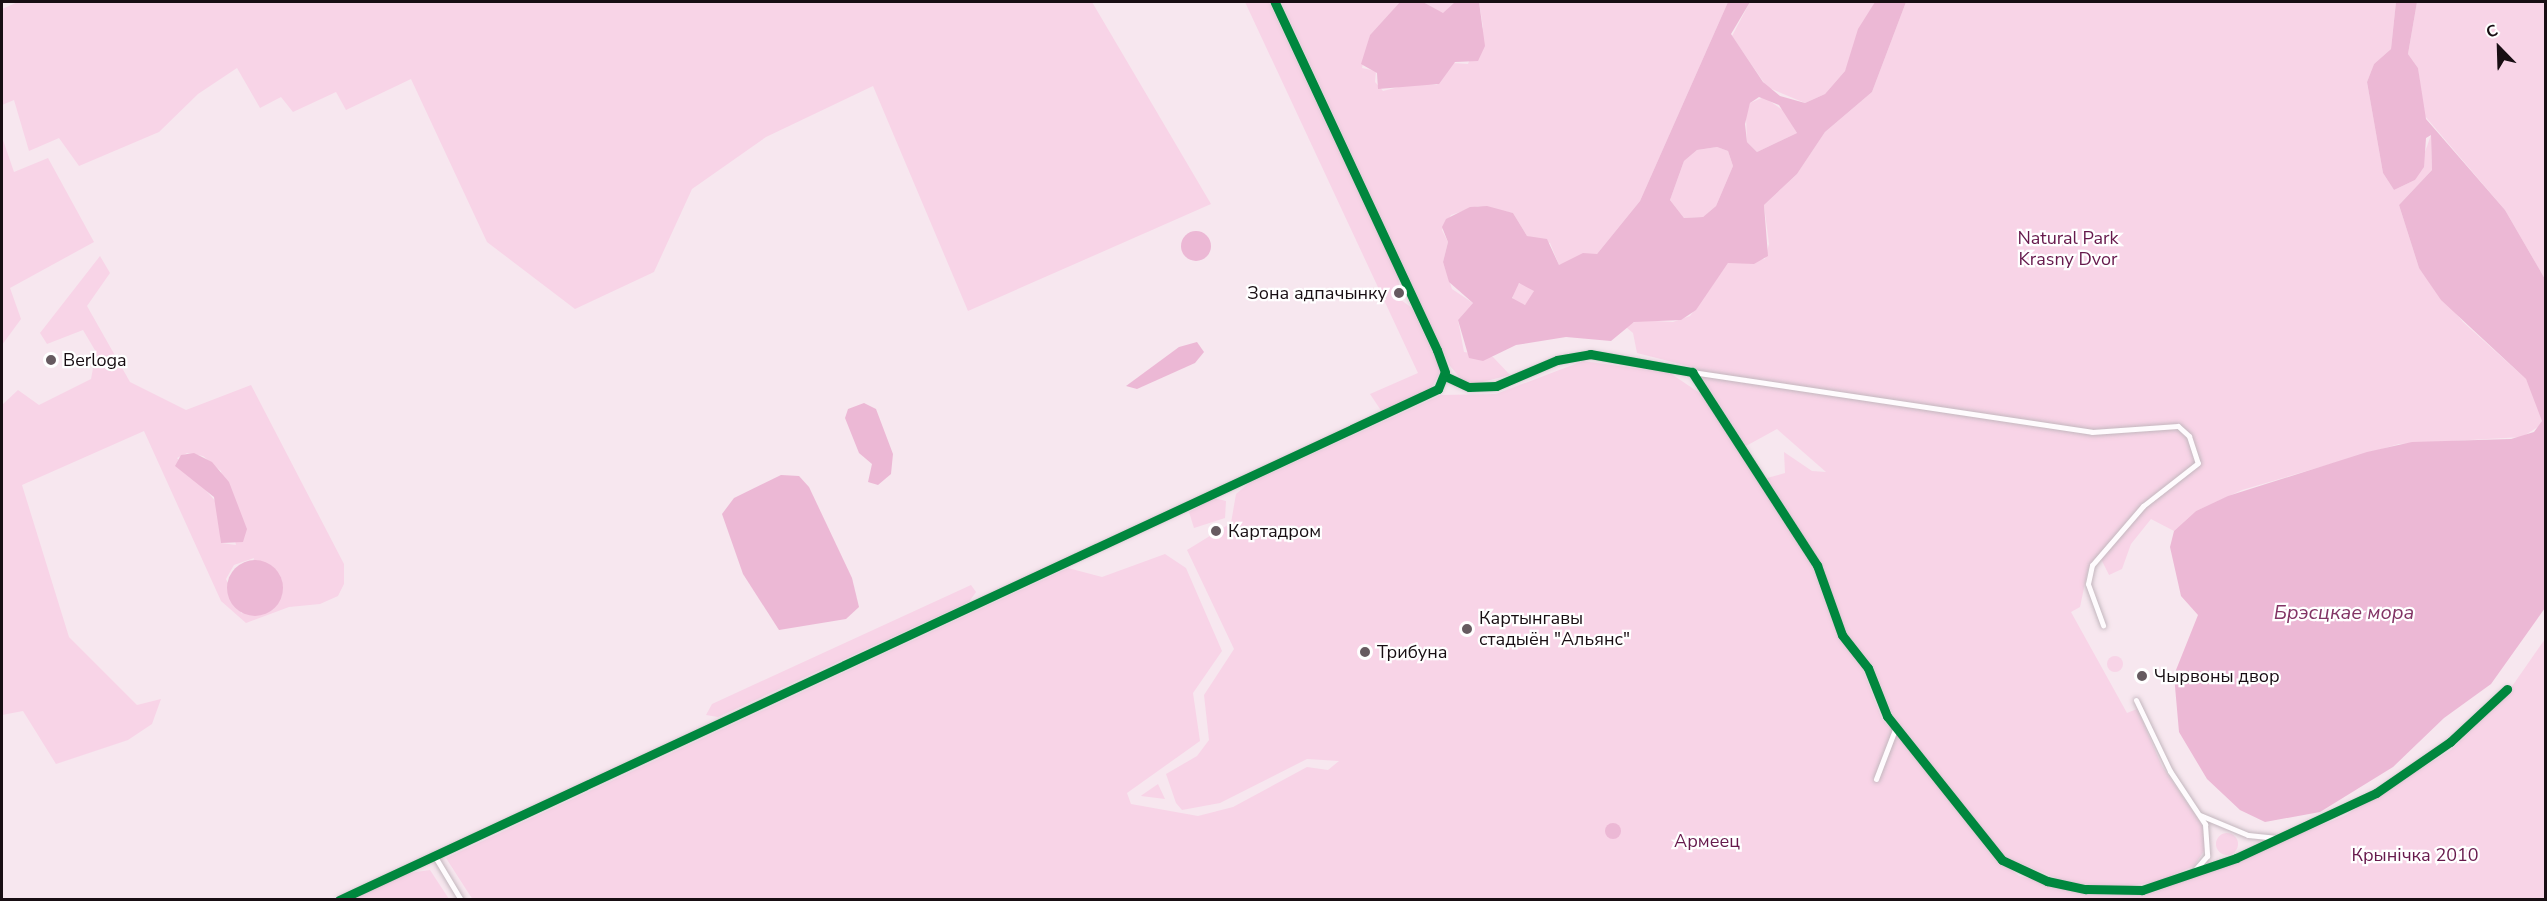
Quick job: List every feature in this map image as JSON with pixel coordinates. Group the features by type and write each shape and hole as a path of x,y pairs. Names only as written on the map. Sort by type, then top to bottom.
{"street":[{"path":"1275,2 1445,376 1469,387 1496,386 1557,360 1590,354 1692,372 2081,431 2178,426 2189,436 2199,462 2143,506 2092,565 2088,584 2103,624"},
{"path":"1692,372 1817,565 1842,635 1868,668 1896,727 1991,849 2016,870 2067,887 2114,891 2155,888 2333,817 2401,777 2507,689"},
{"path":"339,900 1378,420 1434,393 1445,376"},
{"path":"2136,700 2166,764 2200,815 2208,847 2190,875"},
{"path":"1876,779 1896,727"},
{"path":"2200,815 2248,835 2280,837"},
{"path":"434,855 461,900"}],"green space":[{"path":"18,2 1092,2 1211,204 968,311 873,86 766,137 692,189 654,272 575,309 487,242 411,79 346,110 336,92 293,112 281,97 260,108 237,68 198,94 159,132 79,166 59,138 29,151 14,100 2,105 2,9"},
{"path":"1245,2 1269,2 1398,276 1401,300 1412,308 1441,370 1431,389 1382,412 1370,394 1418,373"},
{"path":"1281,2 1400,2 1370,35 1362,68 1376,71 1375,82 1383,91 1414,83 1437,85 1453,63 1468,64 1483,27 1479,2 1728,2 1640,201 1597,254 1559,265 1550,243 1527,236 1513,213 1478,206 1451,215 1442,230 1448,242 1443,262 1452,289 1473,303 1458,320 1464,352 1493,357 1510,375 1474,384 1462,380 1450,366"},
{"path":"1423,2 1455,2 1443,14"},
{"path":"1750,2 1875,2 1845,71 1825,94 1805,103 1767,87 1732,36"},
{"name":"Natural Park Krasny Dvor","path":"1906,2 2396,2 2391,49 2374,64 2367,82 2383,173 2394,190 2415,180 2431,135 2432,170 2399,205 2419,268 2463,322 2526,379 2543,414 2541,425 2522,437 2399,444 2242,490 2196,511 2174,531 2151,519 2131,544 2122,569 2109,575 2101,559 2088,569 2080,607 2071,612 2127,713 2137,709 2162,766 2202,825 2208,845 2194,866 2157,882 2121,887 2068,883 2005,857 1892,714 1873,666 1847,634 1822,566 1767,478 1785,473 1784,452 1812,471 1826,472 1777,429 1746,446 1696,368 1637,353 1633,333 1626,327 1638,320 1673,322 1690,316 1728,263 1765,259 1769,244 1764,205 1797,174 1825,132 1872,92"},
{"path":"2417,2 2545,2 2545,279 2505,210 2424,115 2418,68 2408,54"},
{"path":"1764,97 1784,111 1797,133 1757,152 1747,142 1746,116 1750,103"},
{"path":"2,137 14,172 48,158 94,242 10,288 21,319 2,345"},
{"path":"1717,147 1728,151 1733,166 1716,206 1703,217 1684,218 1670,200 1684,161 1697,150"},
{"path":"100,256 110,273 87,306 130,382 186,410 251,385 344,564 344,584 338,596 320,604 289,607 246,623 221,601 144,431 22,485 69,637 137,705 161,699 152,724 128,740 56,764 23,711 2,715 2,405 18,390 39,405 91,379 96,352 83,330 47,344 40,333","holes":["187,453 203,456 221,471 236,545 221,543 218,504 177,458","254,558 242,614 226,579 234,565"]},
{"path":"1523,283 1531,286 1534,294 1531,302 1523,305 1515,302 1512,294 1515,286"},
{"path":"1583,361 1670,373 1701,394 1810,560 1839,638 1862,667 1882,719 1923,762 1989,852 2019,876 2104,895 2155,892 2344,816 2451,750 2506,695 2545,639 2545,899 473,900 446,858 1068,568 1102,577 1165,554 1186,568 1222,651 1193,693 1200,741 1127,793 1131,804 1198,816 1233,807 1307,767 1328,770 1339,761 1307,759 1220,803 1182,810 1176,803 1166,774 1197,756 1209,740 1204,695 1234,649 1187,550 1231,523 1236,494 1249,483 1441,395 1496,394"},
{"path":"1214,498 1226,501 1225,518 1194,528 1189,512"},
{"path":"971,585 976,592 969,602 718,717 706,715 712,704"},
{"path":"2115,656 2123,664 2115,672 2107,664"},
{"path":"1158,784 1165,799 1141,796 1142,795"},
{"path":"2227,833 2237,840 2238,844 2231,854 2227,855 2217,848 2216,844 2223,834"},
{"path":"430,870 449,899 348,899 402,874"}],"water":[{"path":"1400,2 1423,2 1443,13 1455,2 1479,2 1485,46 1478,61 1455,62 1439,84 1378,89 1377,73 1361,64 1370,35"},
{"path":"1728,2 1750,2 1731,34 1763,82 1780,96 1805,103 1825,94 1845,71 1858,29 1875,2 1906,2 1872,92 1825,132 1797,174 1764,205 1768,256 1754,264 1728,263 1696,310 1681,320 1634,322 1611,341 1566,337 1516,345 1483,361 1469,358 1458,320 1473,303 1449,282 1443,262 1448,242 1442,227 1446,219 1470,207 1487,206 1513,213 1527,236 1547,239 1559,265 1583,253 1597,254 1640,201","holes":["1759,97 1779,105 1797,133 1757,152 1747,142 1745,124 1750,103","1717,147 1728,151 1733,166 1716,206 1703,217 1684,218 1670,200 1684,161 1697,150","1519,283 1534,291 1525,305 1512,298"]},
{"name":"Брэсцкае мора","path":"2396,2 2417,2 2408,54 2418,68 2426,119 2505,210 2545,279 2545,608 2491,684 2444,718 2393,767 2320,812 2265,822 2240,810 2207,779 2179,732 2174,675 2198,615 2181,596 2170,547 2174,531 2196,511 2228,496 2367,452 2412,442 2511,439 2534,432 2542,421 2526,379 2441,300 2419,268 2399,205 2432,170 2431,135 2426,138 2424,167 2415,180 2394,190 2383,173 2367,82 2374,64 2391,49"},
{"path":"1196,231 1207,235 1211,246 1207,257 1196,261 1185,257 1181,246 1185,235"},
{"path":"1197,342 1204,352 1195,363 1137,389 1126,386 1179,347"},
{"path":"864,403 876,409 893,454 891,474 878,485 868,482 872,464 859,453 845,418 848,409"},
{"path":"194,453 212,462 229,482 247,529 243,542 221,543 214,497 175,466 181,455"},
{"path":"781,475 799,476 809,487 852,578 859,607 846,619 779,630 743,574 722,514 734,498"},
{"path":"249,560 261,560 275,568 283,582 281,599 275,608 261,616 249,616 232,604 227,594 227,582 239,565"},
{"path":"1613,823 1621,831 1613,839 1605,831"}],"cycle path":[{"path":"339,900 1438,389 1445,372 1437,350 1275,2"},
{"path":"1445,376 1469,387 1496,386 1557,360 1590,354 1692,372 1817,565 1842,635 1868,668 1887,716 2002,860 2047,881 2086,889 2142,890 2236,858 2376,793 2450,742 2507,689"}],"place":[{"name":"Зона адпачынку","path":"1399,293"},
{"name":"Berloga","path":"51,360"},
{"name":"Картадром","path":"1216,531"},
{"name":"Картынгавы стадыён \"Альянс\"","path":"1467,629"},
{"name":"Трибуна","path":"1365,652"},
{"name":"Чырвоны двор","path":"2142,676"}],"park label":[{"name":"Армеец","path":"1707,841"},
{"name":"Крынічка 2010","path":"2415,855"}]}
